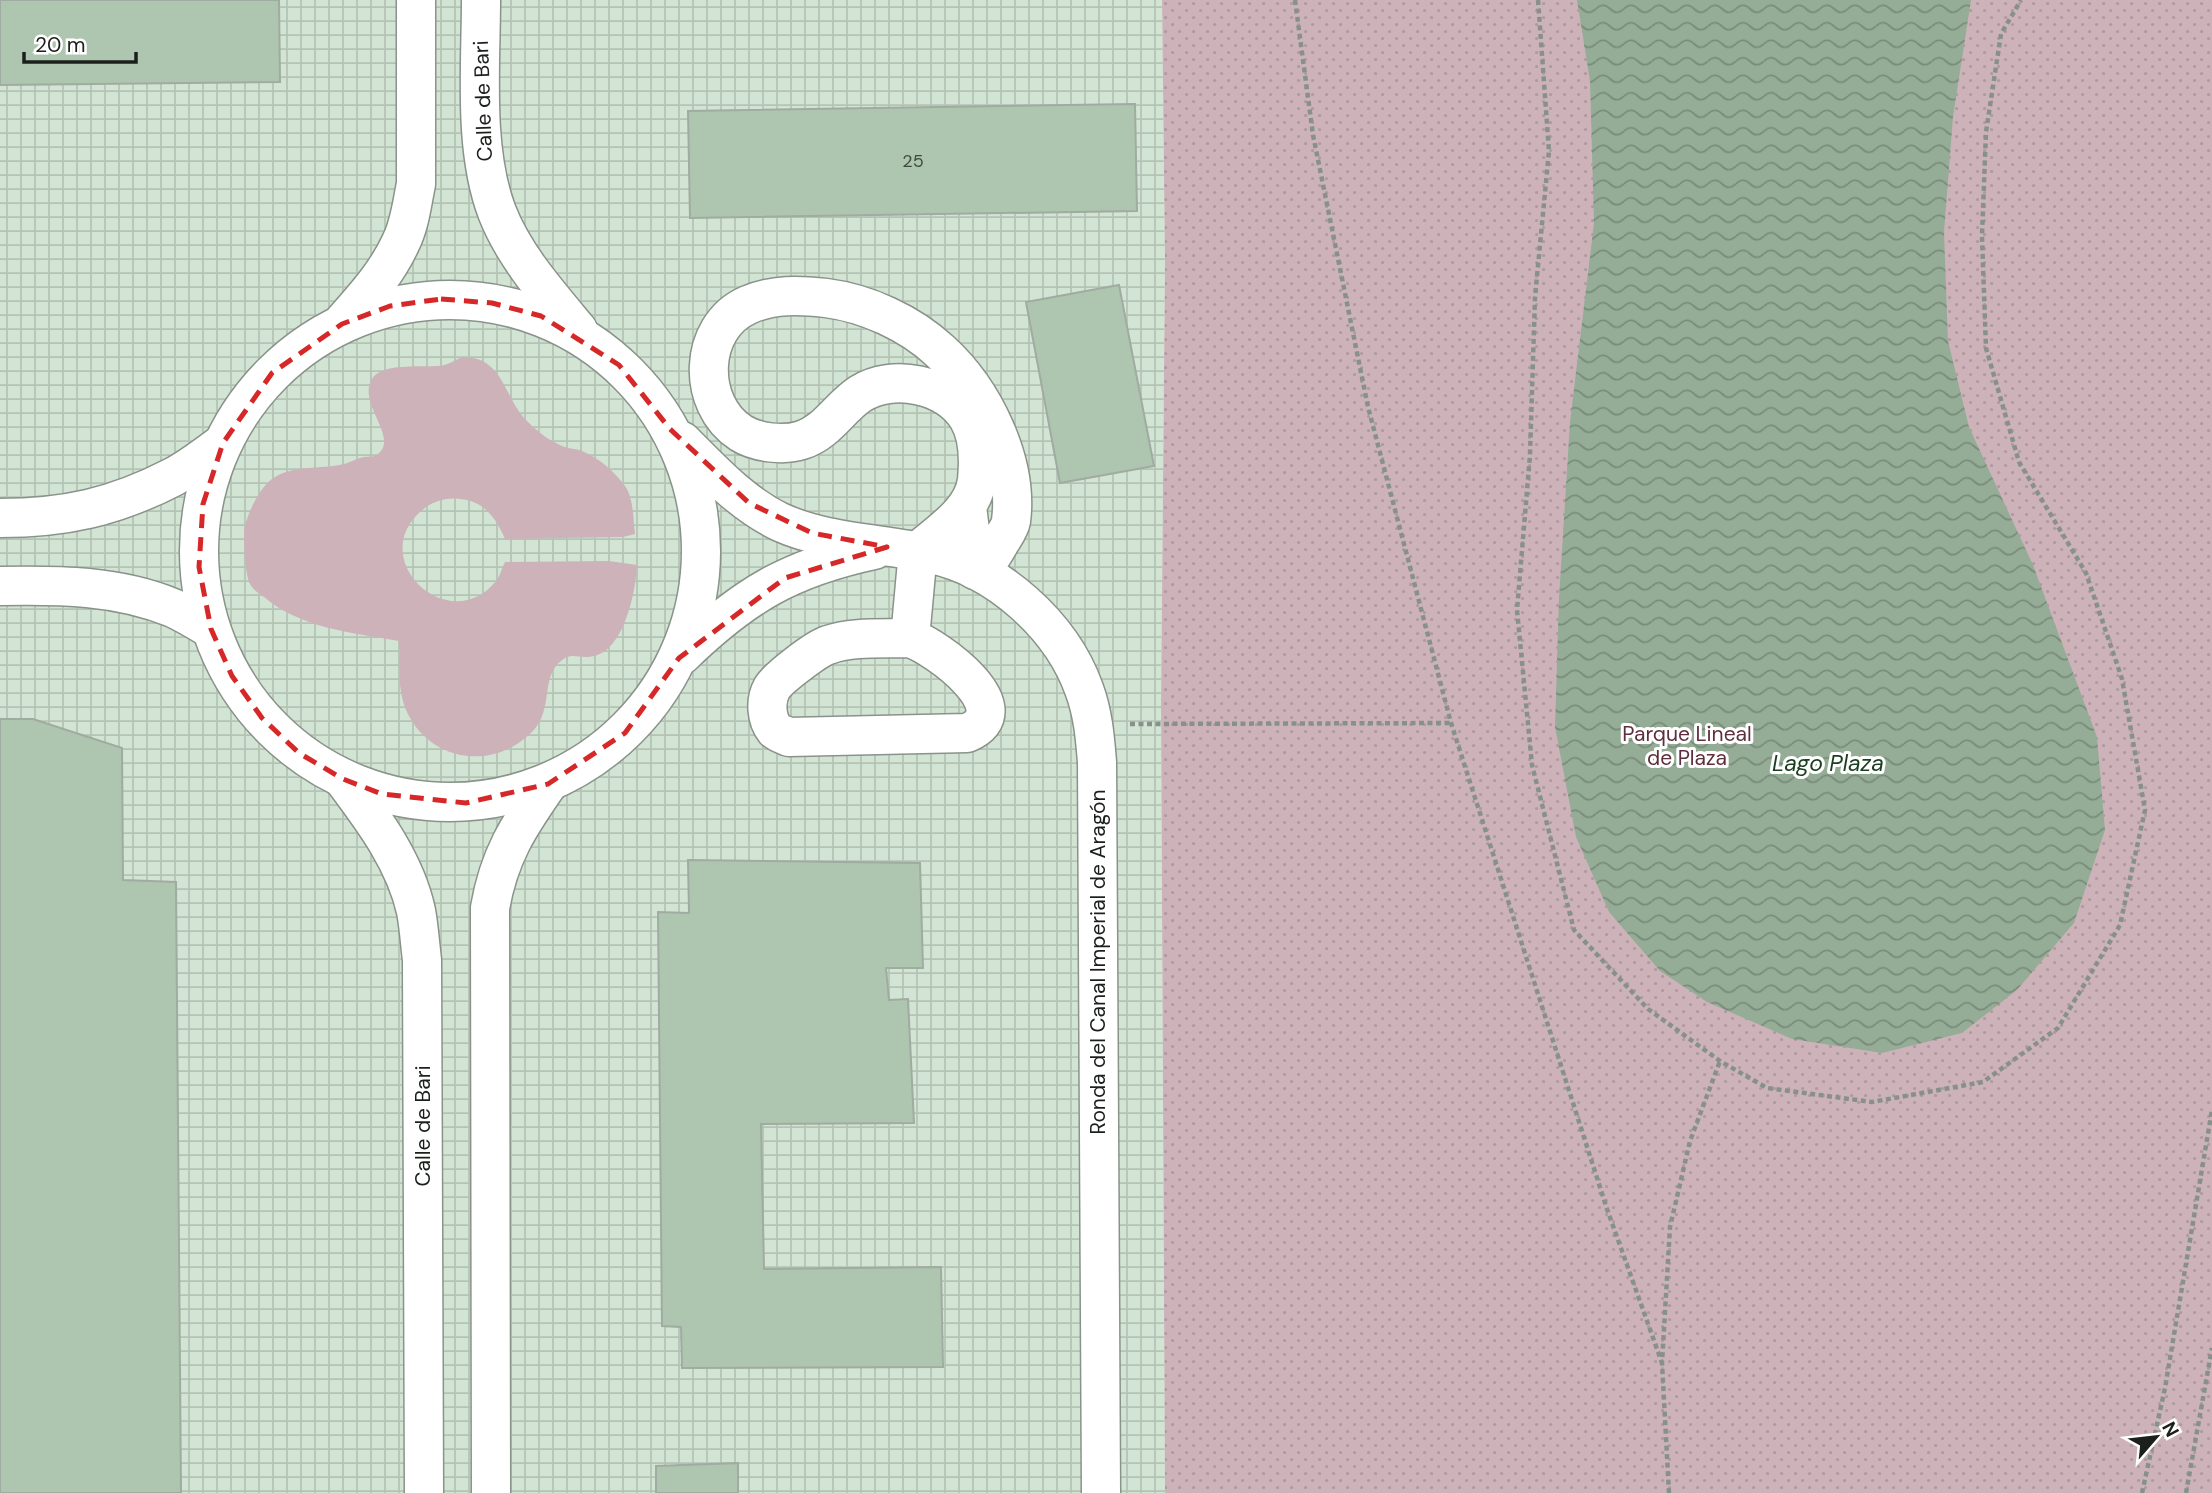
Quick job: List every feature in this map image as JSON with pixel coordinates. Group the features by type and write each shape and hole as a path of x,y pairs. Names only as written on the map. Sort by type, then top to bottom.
{"street":[{"path":"342,324 383,275 402,241 411,210 416,184 416,0"},
{"name":"Calle de Bari","path":"481,0 481,131 485,173 497,213 516,249 538,281 586,340"},
{"path":"1011,523 991,558 984,566 975,570 967,507 976,486 979,463 977,440 969,419 956,404 940,393 917,385 897,383 878,386 860,394 831,422 802,441 785,443 754,439 740,432 729,422 710,389 708,362 713,342 722,326 729,317 746,306 766,299 786,296 836,299 890,318 939,350 976,395 1001,439 1010,481 1011,523 1030,608"},
{"path":"441,299 492,303 541,316 586,340 619,365 647,395 670,429 692,484 702,542 697,601 679,658 655,698 625,733 589,762 548,784 508,797 466,803 424,802 382,794 343,779 299,753 262,718 232,676 211,629 199,567 203,504 223,443 244,406 272,373 305,345 342,324 390,306 441,299"},
{"name":"Ronda del Canal Imperial de Aragón","path":"670,429 727,487 780,522 813,533 952,560 1002,585 1030,608 1060,643 1084,688 1094,724 1097,762 1101,1493"},
{"path":"0,519 80,513 120,501 175,477 223,443"},
{"path":"910,638 903,549 967,507"},
{"name":"Ronda del Canal Imperial de Aragón","path":"679,658 730,611 760,590 818,565 903,549"},
{"path":"0,586 57,585 106,589 139,596 174,608 211,629"},
{"path":"910,638 935,650 977,687 985,703 985,715 983,723 976,729 967,733 789,737 776,731 768,718 767,698 773,686 808,657 828,645 854,640 910,638"},
{"name":"Calle de Bari","path":"343,779 378,826 403,874 416,911 422,960 424,1493"},
{"path":"491,1493 490,908 494,884 507,849 548,784"}],"path":[{"path":"1295,0 1313,135 1368,407 1451,723 1607,1209 1662,1363"},
{"path":"1538,0 1549,151 1535,297 1530,455 1517,610 1532,765 1574,930 1648,1009 1720,1061 1767,1088 1872,1102 1983,1082 2058,1028 2120,925 2144,810 2122,679 2086,573 2020,462 1986,348 1982,236 1986,132 2001,34 2021,0"},
{"path":"1094,724 1451,723"},
{"path":"1669,1493 1662,1363 1670,1227 1690,1141 1720,1061"},
{"path":"2142,1493 2165,1388 2212,1110"},
{"path":"2186,1493 2212,1348"}],"highlighted area":[{"path":"441,299 492,303 541,316 619,365 670,429 749,503 812,533 887,547 785,578 679,658 625,733 548,784 466,803 382,794 343,779 299,753 262,718 232,676 211,629 199,567 203,504 223,443 272,373 342,324 390,306"}],"shaded area":[{"path":"0,0 1162,0 1165,263 1161,704 1165,1493 0,1493"}],"green space":[{"name":"Parque Lineal de Plaza","path":"1162,0 2212,0 2212,1493 1165,1493 1161,704 1165,263"},
{"path":"462,357 487,363 502,380 519,412 541,433 562,446 590,455 616,476 630,497 635,534 623,537 505,539 498,524 476,503 468,500 444,500 429,505 420,512 406,531 403,551 408,570 421,586 438,597 457,601 477,596 496,581 505,562 609,561 637,565 631,604 621,631 613,643 594,656 570,656 561,661 549,681 545,708 537,726 514,746 479,756 444,750 416,727 406,710 401,693 399,641 328,628 294,616 278,607 250,584 244,545 249,512 257,496 272,479 289,471 335,466 379,453 384,446 384,438 369,398 372,379 377,374 392,368 444,365"}],"water":[{"name":"Lago Plaza","path":"1577,0 1971,0 1953,117 1944,232 1948,341 1969,427 2033,565 2097,737 2105,830 2074,923 2017,990 1962,1033 1882,1053 1792,1039 1707,1002 1660,971 1609,912 1576,837 1555,727 1559,598 1570,422 1594,223 1590,81"}],"building":[{"path":"0,0 279,0 280,82 0,85"},
{"path":"1135,104 1137,211 690,218 688,111"},
{"path":"1119,285 1154,466 1060,483 1026,302"},
{"path":"0,719 33,719 122,748 123,880 176,882 181,1493 0,1493"},
{"path":"688,860 920,863 923,968 886,968 889,1000 908,999 914,1123 761,1124 764,1269 941,1267 943,1367 682,1368 681,1327 662,1326 658,912 689,913"},
{"path":"738,1463 738,1493 656,1493 656,1466"}]}
